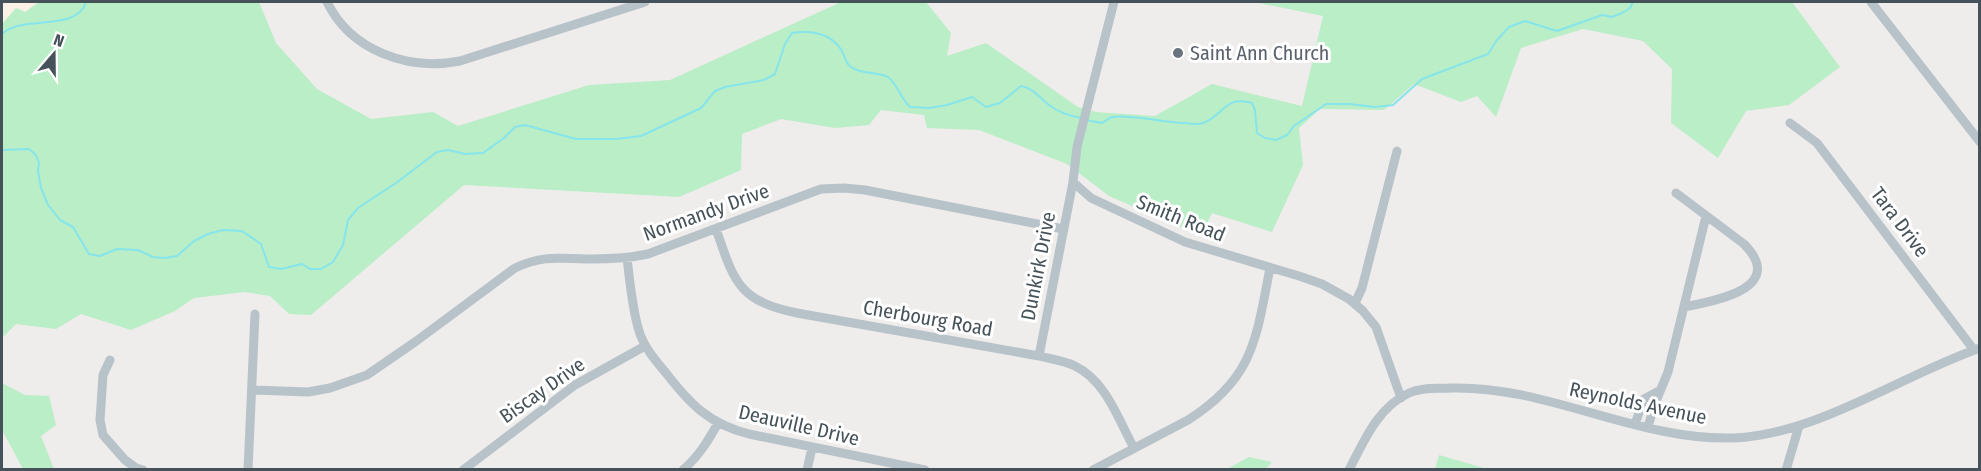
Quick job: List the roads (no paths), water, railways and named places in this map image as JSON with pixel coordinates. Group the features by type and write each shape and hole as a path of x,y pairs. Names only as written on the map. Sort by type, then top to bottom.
{"street":[{"path":"327,2 345,28 367,46 398,60 430,65 460,62 645,2"},
{"path":"1073,182 1076,153 1114,2"},
{"path":"1870,2 1980,142"},
{"name":"Tara Drive","path":"1790,123 1816,142 1977,349"},
{"path":"1355,303 1362,288 1397,151"},
{"name":"Dunkirk Drive","path":"1039,356 1073,182"},
{"name":"Smith Road","path":"1073,182 1091,198 1185,242 1322,284 1355,303 1376,327 1401,398"},
{"name":"Normandy Drive","path":"252,390 308,392 330,388 367,375 515,268 531,260 548,257 627,258 664,249 810,192 832,188 866,190 1063,229"},
{"path":"1676,193 1749,249 1757,264 1756,275 1740,293 1684,307"},
{"path":"1648,428 1659,391 1668,372 1706,216"},
{"name":"Cherbourg Road","path":"716,229 735,279 750,296 769,306 1039,356 1075,366 1095,380 1102,389 1134,448"},
{"name":"Deauville Drive","path":"627,258 635,315 645,346 685,398 703,414 732,430 749,435 925,470"},
{"path":"1093,470 1202,411 1236,379 1245,365 1257,336 1270,268"},
{"path":"248,470 255,314"},
{"name":"Biscay Drive","path":"463,470 575,386 645,346"},
{"name":"Reynolds Avenue","path":"1349,470 1379,417 1388,407 1410,393 1424,389 1494,390 1544,400 1648,428 1695,437 1734,438 1777,432 1827,416 1921,372 1977,349"},
{"path":"110,360 103,375 100,420 103,435 125,460 143,470"},
{"path":"1635,424 1644,399 1659,391"},
{"path":"683,470 705,446 718,423"},
{"path":"1786,470 1799,426"},
{"path":"807,470 812,448"}],"waterway":[{"path":"2,34 11,28 23,25 72,17 86,2"},
{"path":"1086,120 1102,123 1110,118 1125,117 1199,124 1210,120 1230,104 1243,101 1252,103 1255,110 1257,133 1265,138 1276,140 1287,135 1294,126 1326,104 1375,107 1393,105 1422,79 1488,54 1509,27 1525,21 1557,31 1602,15 1612,17 1630,8 1633,2"},
{"path":"2,150 29,149 36,155 41,188 48,205 60,220 73,227 89,254 100,256 117,249 138,250 153,257 165,258 177,256 194,241 208,234 223,230 242,231 261,244 269,267 281,269 302,264 310,269 321,269 333,262 343,245 348,220 358,208 437,152 448,150 465,154 483,153 515,127 525,125 576,139 616,139 641,136 701,108 715,91 764,80 775,74 785,44 792,33 820,34 832,40 838,45 851,67 859,71 884,75 891,79 910,107 929,108 972,97 986,107 1000,103 1021,86 1032,91 1056,110 1081,118"}],"place":[{"name":"Saint Ann Church","path":"1178,53"}]}
